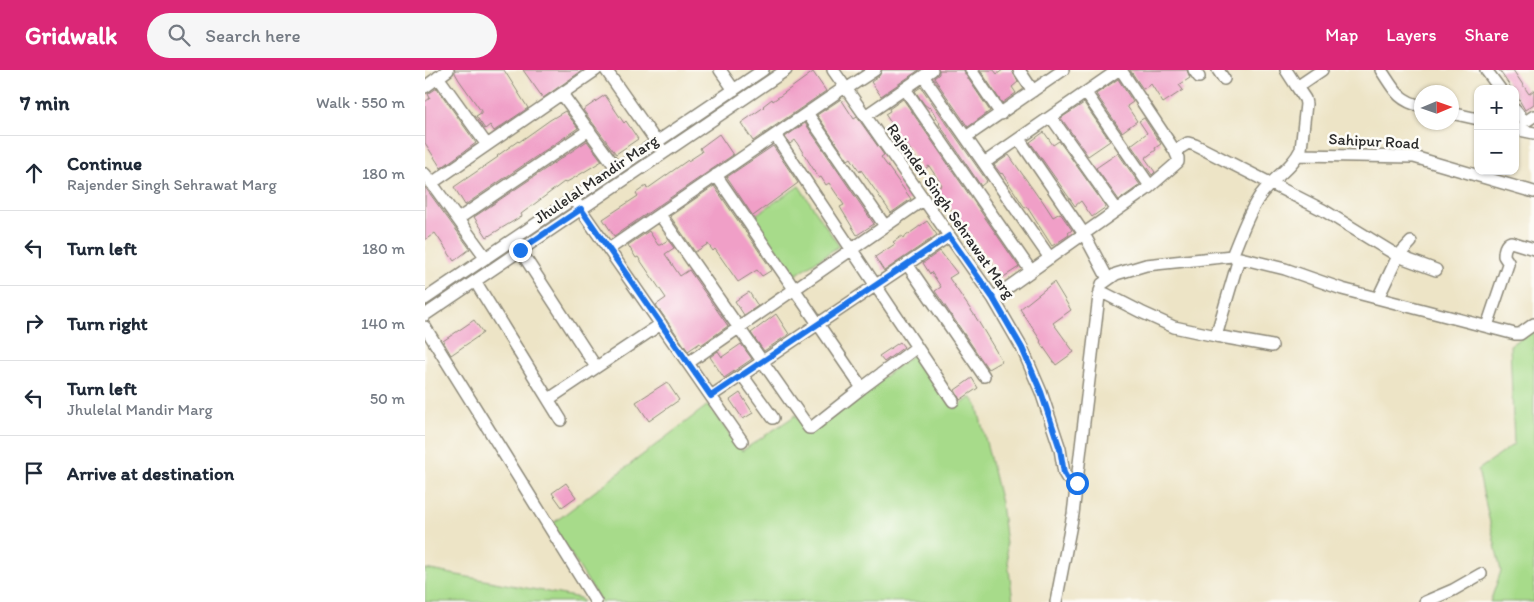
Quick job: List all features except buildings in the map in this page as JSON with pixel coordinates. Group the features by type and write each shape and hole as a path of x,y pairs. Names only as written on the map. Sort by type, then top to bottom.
{"street":[{"path":"425,87 448,70"},
{"path":"485,258 428,178 487,145 596,70"},
{"path":"607,70 663,152"},
{"path":"720,70 734,90"},
{"name":"Jhulelal Mandir Marg","path":"425,299 763,70"},
{"name":"Jhulelal Mandir Marg","path":"425,315 786,70"},
{"name":"Rajender Singh Sehrawat Marg","path":"833,70 993,298 1022,348 1041,392 1060,449 1064,473 1067,478 1077,483"},
{"path":"609,249 807,113 875,70"},
{"path":"971,70 1001,114"},
{"path":"1019,70 1033,90"},
{"path":"966,137 1063,70"},
{"path":"984,163 1120,70 1178,158 1177,164 1150,186 993,298"},
{"path":"1216,336 1235,257 1258,198 1299,155 1303,142 1305,99 1286,70"},
{"path":"1297,87 1322,70"},
{"path":"1381,70 1397,95 1414,104"},
{"path":"1486,70 1497,85"},
{"path":"865,116 928,73 966,137 1050,258"},
{"path":"438,77 487,145"},
{"path":"905,89 1031,271"},
{"path":"1085,93 1150,186"},
{"path":"562,94 617,169"},
{"path":"807,113 885,226"},
{"path":"1519,114 1524,120 1529,120 1534,116"},
{"path":"1459,115 1474,118"},
{"path":"1051,117 1117,210"},
{"path":"458,219 589,130"},
{"path":"1519,130 1534,134"},
{"path":"775,135 953,401"},
{"path":"1019,139 1084,234 1108,279"},
{"path":"1175,151 1188,143 1195,145 1323,210 1399,256 1436,270"},
{"name":"Sahipur Road","path":"1299,155 1414,157 1534,192"},
{"path":"716,175 862,388"},
{"path":"573,198 742,441"},
{"path":"688,363 923,200"},
{"path":"660,215 809,428 917,347"},
{"path":"711,396 949,236"},
{"path":"1378,298 1399,256 1411,242"},
{"path":"1487,326 1508,264 1504,254 1506,246 1511,242 1534,249"},
{"path":"520,250 596,367"},
{"path":"1056,602 1073,514 1100,291 1102,284 1116,274 1146,265 1235,257 1285,269 1342,289 1515,334 1520,334 1534,324"},
{"path":"907,264 984,376"},
{"path":"475,281 561,420"},
{"path":"1100,291 1174,327 1272,346"},
{"path":"549,399 661,324"},
{"path":"425,327 596,602"},
{"path":"742,375 773,418"},
{"path":"1425,602 1453,590 1481,574"}],"green space":[{"path":"799,186 839,246 791,278 751,218"},
{"path":"1534,330 1534,602 1490,602 1501,571 1478,470 1514,444 1510,345"},
{"path":"915,353 955,409 971,397 977,405 1001,503 1013,602 601,602 552,524 708,405 742,451 796,415 809,435"},
{"path":"425,569 580,598 583,602 425,602"}],"route":[{"path":"520,250 581,209 711,396 949,236 993,298 1022,348 1041,392 1060,449 1064,473 1067,478 1077,483"}]}
